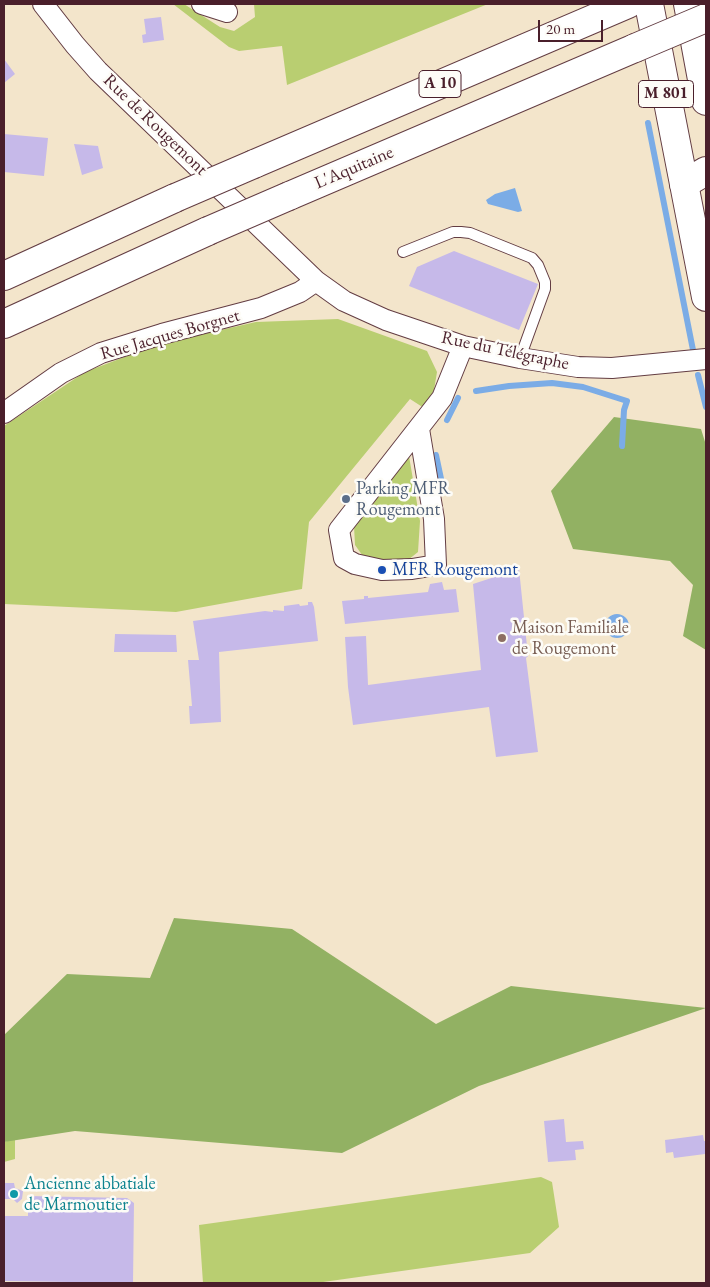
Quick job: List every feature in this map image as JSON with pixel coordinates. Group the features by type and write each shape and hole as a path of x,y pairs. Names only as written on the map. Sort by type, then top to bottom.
{"main road":[{"name":"M 801","path":"634,4 699,181 706,297"},
{"name":"A 10","path":"4,276 175,198 634,4"},
{"name":"M 801","path":"688,4 706,101"},
{"name":"L'Aquitaine","path":"4,324 136,262 706,18"}],"street":[{"name":"Rue de Rougemont","path":"43,4 75,45 98,70 274,239"},
{"path":"202,4 227,12"},
{"name":"Rue du Télégraphe","path":"274,239 316,281 353,305 386,320 463,346 520,358 578,367 612,368 706,359"},
{"name":"Rue Jacques Borgnet","path":"4,412 61,373 100,354 162,334 261,308 300,292 316,281"},
{"path":"419,429 434,519 436,565 412,569 382,570 356,564 344,558 339,530 442,398 463,346"}],"lane":[{"path":"403,252 454,232 461,232 470,233 532,258 538,265 545,282 545,289 520,358"}],"green space":[{"path":"173,4 184,4 220,27 234,31 255,17 254,4 488,4 287,85 282,46 239,51 229,47"},
{"path":"338,319 427,351 437,372 434,390 424,408 410,399 309,522 302,589 176,612 4,604 4,426 85,372 159,344 256,322"},
{"path":"614,417 701,429 706,445 706,650 683,636 693,585 670,561 573,549 551,491"},
{"path":"409,456 420,521 418,552 408,560 400,562 365,559 355,545 354,526"},
{"path":"174,918 292,929 436,1024 511,986 706,1008 479,1086 342,1153 75,1131 4,1142 4,1035 67,974 150,978"},
{"path":"15,1139 15,1159 4,1162 4,1142"},
{"path":"541,1177 552,1182 559,1227 530,1253 316,1283 203,1283 199,1225"}],"water":[{"path":"515,188 522,211 518,212 488,204 486,200 495,194"},
{"path":"617,614 622,615 628,621 628,631 622,637 617,638 612,637 606,631 605,626 606,621 612,615"}],"building":[{"path":"161,17 164,40 143,43 142,35 146,34 144,19"},
{"path":"4,59 15,74 4,83"},
{"path":"4,134 48,138 44,176 4,172"},
{"path":"74,144 98,146 103,168 82,175"},
{"path":"454,251 538,284 519,330 409,286 417,267"},
{"path":"519,569 528,656 526,658 538,752 496,757 489,707 353,725 348,687 345,637 366,636 368,685 481,670 473,584"},
{"path":"442,582 444,590 456,589 459,612 345,624 342,601 364,599 364,596 368,596 368,598 428,592 430,584"},
{"path":"308,602 312,602 314,607 318,641 219,652 221,722 190,724 189,706 192,706 188,660 199,660 193,621 265,611 273,612 273,610 284,611 284,606 308,605"},
{"path":"115,634 176,635 177,652 114,652"},
{"path":"564,1119 566,1142 583,1141 584,1149 575,1150 576,1160 548,1162 544,1121"},
{"path":"703,1135 704,1141 706,1141 705,1154 674,1158 673,1152 666,1153 665,1140"},
{"name":"Ancienne abbatiale de Marmoutier","path":"4,1183 14,1183 15,1188 23,1191 22,1199 17,1203 13,1199 4,1199"},
{"path":"28,1196 127,1198 134,1203 133,1283 4,1281 4,1216 28,1216"}],"waterway":[{"path":"648,123 693,350"},
{"path":"698,375 706,407"},
{"path":"476,391 509,386 552,383 583,387 627,401 624,410 622,446"},
{"path":"447,420 458,398"},
{"path":"436,455 443,488"}],"place":[{"name":"Parking MFR Rougemont","path":"346,499"},
{"name":"MFR Rougemont","path":"382,570"},
{"name":"Maison Familiale de Rougemont","path":"502,638"},
{"name":"Ancienne abbatiale de Marmoutier","path":"14,1194"}]}
